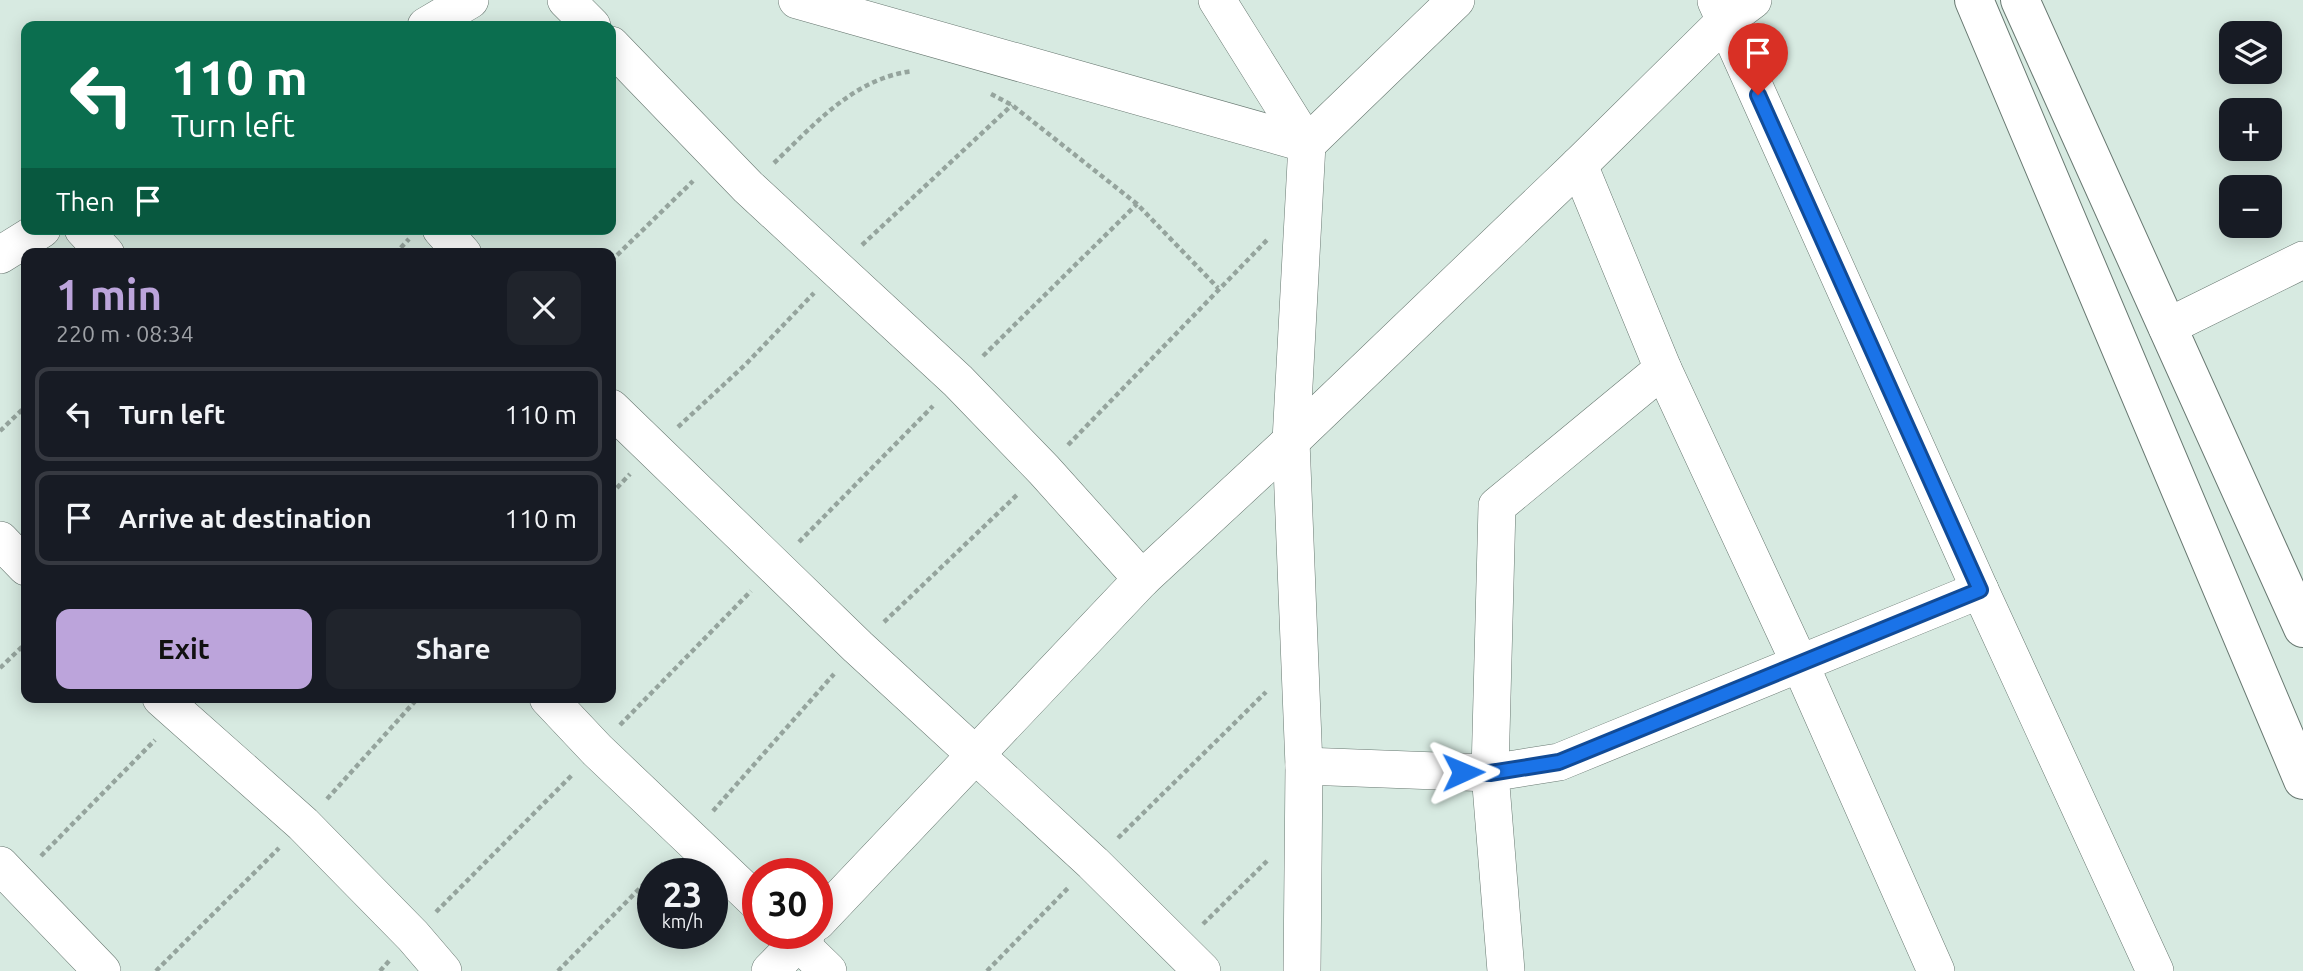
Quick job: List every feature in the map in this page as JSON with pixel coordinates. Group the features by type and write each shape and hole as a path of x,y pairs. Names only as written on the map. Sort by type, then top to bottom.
{"street":[{"path":"434,21 470,0"},
{"path":"566,0 587,21"},
{"path":"797,0 1307,144"},
{"path":"1217,0 1307,144 1291,441 1304,766 1302,971"},
{"path":"1307,144 1456,0"},
{"path":"1974,0 2303,780"},
{"path":"2020,0 2303,628"},
{"path":"833,901 1142,579 1291,441 1579,165 1731,7 1980,590 2155,971"},
{"path":"616,50 748,187 958,381 1044,470 1142,579"},
{"path":"1579,165 1664,369 1800,664 1936,971"},
{"path":"0,256 33,235"},
{"path":"89,235 100,248"},
{"path":"446,235 457,248"},
{"path":"2167,327 2303,260"},
{"path":"1506,971 1490,773 1497,506 1664,369"},
{"path":"616,413 858,647 1093,863 1190,960"},
{"path":"0,540 21,562"},
{"path":"1304,766 1490,773 1559,762 1980,590"},
{"path":"553,703 597,750 742,888"},
{"path":"170,707 303,824 413,936 443,971"},
{"path":"8,873 102,971"},
{"path":"770,971 789,949"},
{"path":"814,949 828,971"}],"path":[{"path":"748,187 836,105 885,77 921,70"},
{"path":"980,88 1012,105 1137,204 1219,288"},
{"path":"616,489 653,450 747,364 837,268 1012,105"},
{"path":"616,256 718,156"},
{"path":"670,858 858,647 1044,470 1302,206"},
{"path":"0,431 21,410"},
{"path":"0,668 21,648"},
{"path":"987,971 1299,659"},
{"path":"8,873 170,707"},
{"path":"1190,960 1302,826"},
{"path":"558,971 637,891"}],"route":[{"path":"1463,772 1490,773 1559,762 1980,590 1758,95"}]}
